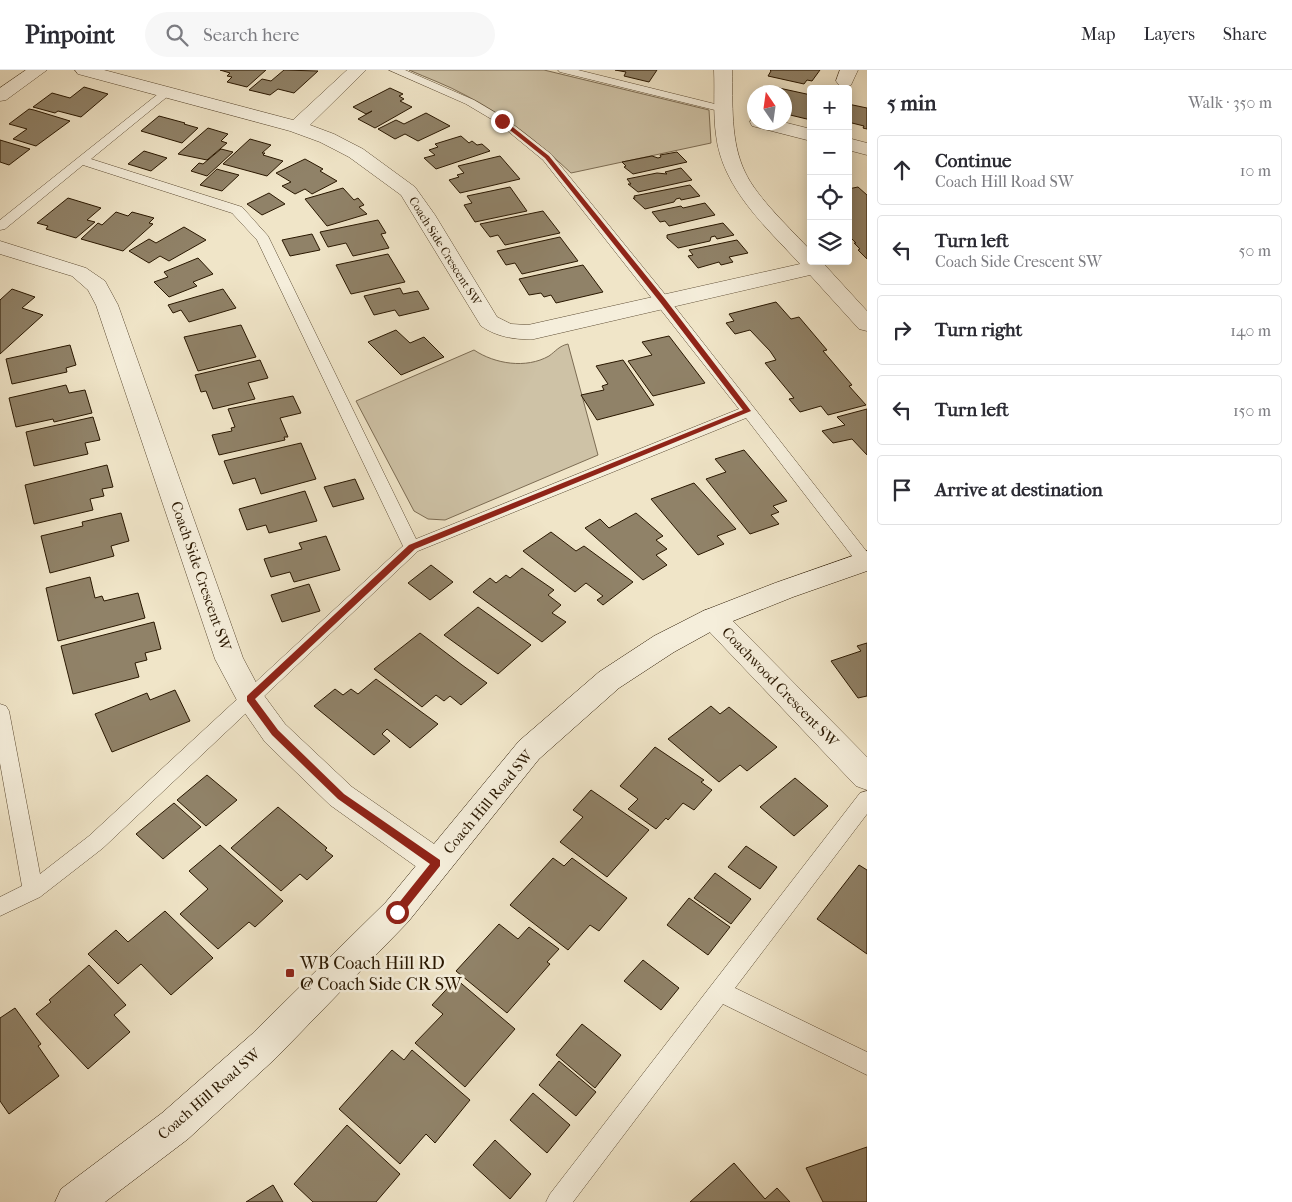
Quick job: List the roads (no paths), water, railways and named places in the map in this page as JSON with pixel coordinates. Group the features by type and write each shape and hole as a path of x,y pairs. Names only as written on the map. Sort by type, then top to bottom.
{"street":[{"path":"0,96 38,70"},
{"name":"Coach Side Crescent SW","path":"84,70 297,127 327,138 356,153 408,191 426,215 489,321 498,328 524,333 534,332 816,267"},
{"path":"297,127 357,70"},
{"path":"723,70 724,136 736,172 760,208 867,324"},
{"path":"724,112 747,119"},
{"path":"791,130 807,134"},
{"path":"852,145 867,149"},
{"name":"Coach Side Crescent SW","path":"0,247 78,272 97,286 107,305 229,659 250,698 275,733 341,796 436,863"},
{"name":"Coach Hill Road SW","path":"74,1202 174,1126 264,1046 397,912 529,750 609,680 664,644 713,618 866,561"},
{"name":"Coachwood Crescent SW","path":"713,618 867,776"}],"lane":[{"path":"395,70 470,102 502,121 547,157 663,301 866,561"},
{"path":"564,70 724,112"},
{"path":"0,226 167,92"},
{"path":"83,160 238,210 263,239 412,547"},
{"path":"0,908 33,890 96,842 412,547 748,411"},
{"path":"0,711 33,890"},
{"path":"558,1202 867,799"},
{"path":"720,991 867,1064"}],"place":[{"name":"WB Coach Hill RD @ Coach Side CR SW","path":"290,973"}]}
